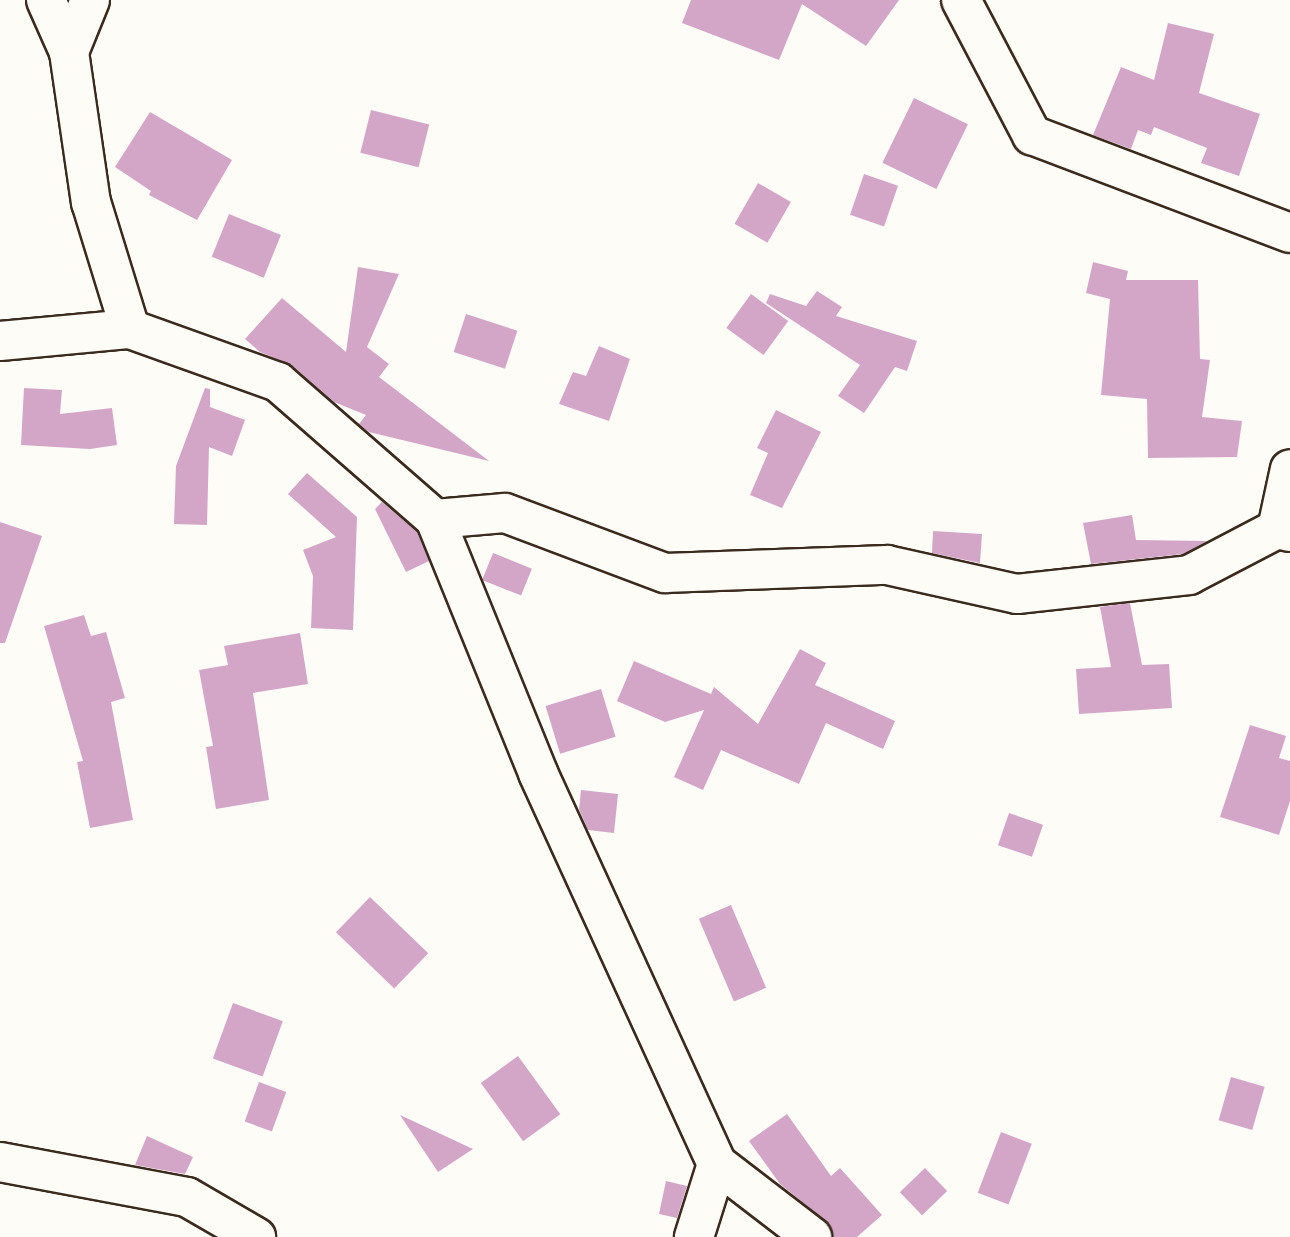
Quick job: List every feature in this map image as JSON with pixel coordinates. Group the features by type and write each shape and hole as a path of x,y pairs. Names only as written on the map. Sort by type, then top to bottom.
{"street":[{"path":"46,0 69,52 91,202 130,329"},
{"path":"69,52 90,0"},
{"path":"961,0 1032,135 1290,233"},
{"path":"0,341 130,329 278,382 435,519 538,773 717,1164 812,1237"},
{"path":"435,519 505,513 664,573 887,565 1017,594 1189,575 1284,531 1290,469"},
{"path":"0,1162 187,1196 256,1237"},
{"path":"694,1237 717,1164"}],"building":[{"path":"691,0 899,0 866,46 802,4 779,60 682,23"},
{"path":"1168,23 1214,34 1199,93 1260,114 1239,176 1201,163 1207,148 1154,127 1151,135 1138,130 1131,149 1093,135 1121,67 1154,80"},
{"path":"914,98 968,124 936,189 882,163"},
{"path":"371,110 429,125 419,167 360,153"},
{"path":"150,112 232,160 197,220 149,195 151,191 115,167"},
{"path":"864,174 898,186 884,226 850,215"},
{"path":"758,183 791,202 767,243 734,224"},
{"path":"229,214 281,235 264,278 212,257"},
{"path":"1093,262 1128,271 1126,280 1198,280 1200,359 1210,360 1202,417 1242,421 1237,457 1148,458 1147,399 1101,395 1110,299 1086,293"},
{"path":"358,267 399,274 367,347 389,364 379,377 489,461 369,432 359,424 366,415 334,402 292,365 260,352 245,339 282,298 346,352"},
{"path":"817,291 842,307 836,316 917,341 907,371 895,367 864,413 838,396 860,365 766,303 770,294 806,306"},
{"path":"751,294 788,321 764,355 726,328"},
{"path":"466,314 517,331 505,369 454,352"},
{"path":"599,346 630,359 609,421 559,404 573,372 586,376"},
{"path":"24,388 62,390 60,414 112,408 117,445 90,449 21,445"},
{"path":"205,388 210,389 210,407 245,420 232,456 209,447 207,525 174,524 176,466"},
{"path":"776,410 821,432 782,508 750,495 768,453 757,448"},
{"path":"307,473 357,517 353,630 311,628 313,576 303,550 336,537 288,494"},
{"path":"382,502 417,532 429,561 406,572 375,509"},
{"path":"1132,515 1136,540 1207,541 1183,554 1091,564 1083,523"},
{"path":"0,522 42,536 5,643 0,643"},
{"path":"933,531 982,534 980,563 932,553"},
{"path":"493,553 532,569 521,596 482,580"},
{"path":"1130,603 1142,665 1169,664 1172,708 1079,714 1076,669 1111,667 1100,607"},
{"path":"84,615 91,636 106,632 125,698 111,702 133,820 90,828 77,762 83,761 44,626"},
{"path":"300,633 308,684 253,693 269,800 216,809 206,747 213,746 199,670 228,665 224,646"},
{"path":"800,649 826,663 815,685 895,721 883,749 826,723 799,784 721,750 703,790 674,777 704,710 665,722 617,701 634,661 711,694 714,687 758,724"},
{"path":"601,689 616,737 560,754 546,706"},
{"path":"1250,725 1286,736 1279,758 1290,761 1290,801 1279,835 1220,817"},
{"path":"581,790 618,794 614,833 588,830 579,809"},
{"path":"1009,813 1043,825 1032,857 998,845"},
{"path":"370,897 428,953 394,989 336,932"},
{"path":"731,905 766,988 734,1002 699,919"},
{"path":"233,1003 283,1021 263,1077 213,1058"},
{"path":"518,1056 560,1114 523,1141 481,1083"},
{"path":"1231,1077 1265,1087 1252,1130 1219,1120"},
{"path":"259,1082 286,1092 272,1131 245,1121"},
{"path":"787,1114 831,1176 840,1168 882,1215 857,1237 833,1237 825,1220 780,1184 749,1141"},
{"path":"400,1115 473,1149 438,1172"},
{"path":"1001,1132 1032,1144 1009,1205 978,1193"},
{"path":"147,1136 193,1157 185,1174 135,1165"},
{"path":"925,1168 947,1191 922,1215 900,1192"},
{"path":"666,1181 687,1186 677,1218 659,1214"}]}
